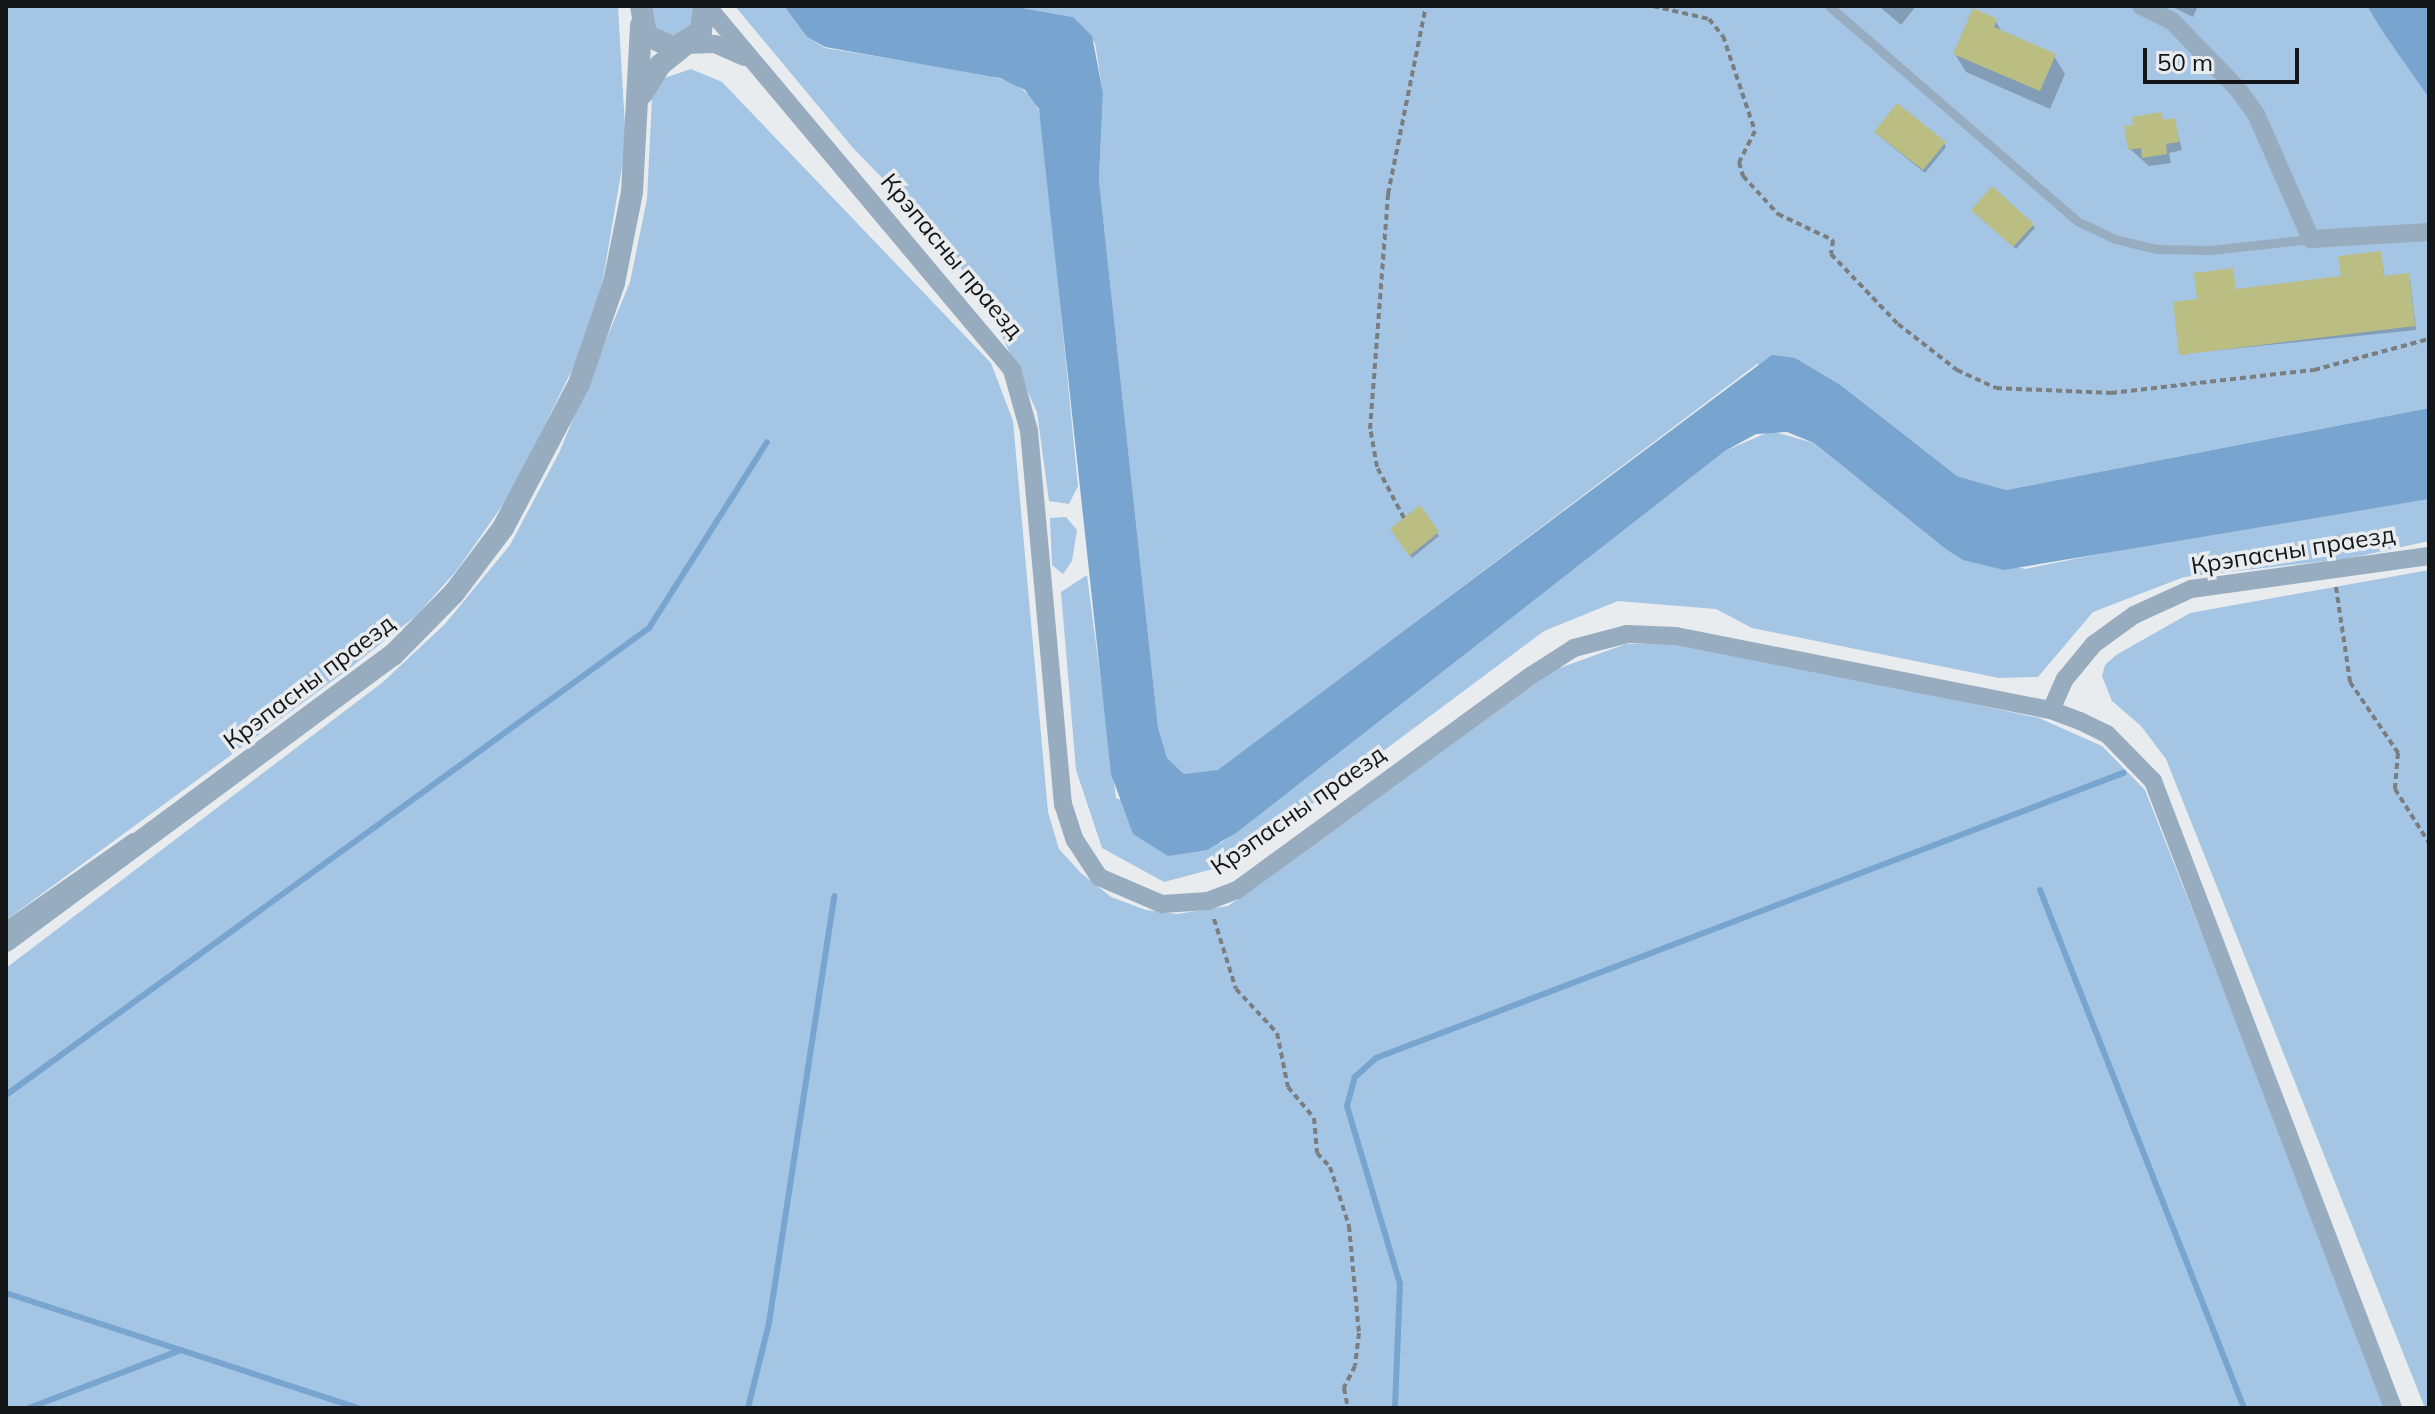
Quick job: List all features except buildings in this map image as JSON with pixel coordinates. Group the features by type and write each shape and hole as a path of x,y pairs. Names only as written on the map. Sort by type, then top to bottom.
{"street":[{"path":"639,102 652,74 701,31 705,6"},
{"name":"Крэпасны праезд","path":"705,6 760,67 1012,370 1029,431 1063,804 1075,840 1099,877 1129,894 1162,904 1208,901 1237,890 1532,675 1574,648 1627,634 1676,636 2051,710 2065,679 2094,644 2134,615 2191,589 2429,556"},
{"path":"2141,6 2175,14 2256,114 2311,239 2429,232"},
{"path":"641,15 664,47 715,44 760,67"},
{"name":"Крэпасны праезд","path":"6,941 393,655 454,593 503,528 543,460 604,315 628,218 639,102 641,15"},
{"path":"2051,710 2107,734 2153,781 2393,1408"}],"lane":[{"path":"1829,6 2090,227 2156,249 2210,250 2311,239"},
{"path":"6,925 121,841 154,829"}],"path":[{"path":"1404,518 1377,467 1370,429 1388,194 1426,6"},
{"path":"1653,6 1709,19 1723,36 1755,131 1739,162 1743,176 1778,214 1833,240 1831,254 1898,324 1957,370 1996,388 2111,393 2314,370 2429,339"},
{"path":"2334,570 2350,682 2398,753 2395,789 2429,843"},
{"path":"1208,901 1236,989 1277,1033 1288,1087 1314,1118 1317,1153 1330,1167 1349,1226 1359,1333 1355,1366 1344,1388 1348,1408"}],"shaded area":[{"path":"6,6 618,6 626,144 601,291 575,364 511,493 457,570 417,615 350,668 6,920"},
{"path":"646,6 699,6 690,37 657,38"},
{"path":"735,6 784,6 807,37 825,48 985,74 1014,83 1034,99 1042,119 1078,486 1069,504 1049,501 1037,412 988,306 934,231 853,148"},
{"path":"784,6 1010,6 1073,17 1092,36 1103,93 1099,180 1158,727 1167,758 1184,774 1218,770 1772,355 1795,358 1842,386 1957,476 2006,490 2429,408 2429,499 2004,570 1963,560 1943,547 1814,443 1787,432 1756,434 1725,451 1236,833 1207,850 1168,856 1133,834 1111,774 1039,109 1025,90 1000,78 825,47 807,37"},
{"path":"1010,6 2367,6 2429,98 2429,408 2006,490 1957,476 1842,386 1757,364 1218,771 1184,774 1167,758 1158,727 1099,180 1103,94 1095,43 1073,17"},
{"path":"2367,6 2429,6 2429,98 2383,32"},
{"path":"691,69 722,82 991,363 1013,421 1048,812 1059,849 1081,873 1111,897 1146,910 1177,914 1228,906 1554,670 1626,644 1692,644 2039,718 2102,746 2145,790 2389,1408 6,1408 6,968 383,682 445,624 510,545 559,453 630,282 647,199 652,98 661,79"},
{"path":"1771,431 1814,443 1943,547 2025,569 2179,538 2429,499 2429,541 2351,558 2184,577 2093,612 2038,677 1999,678 1752,628 1716,609 1618,601 1544,631 1232,864 1164,882 1102,848 1076,770 1061,592 1087,575 1116,798 1221,843 1725,451"},
{"path":"1066,517 1077,530 1072,561 1063,574 1052,565 1050,518"},
{"path":"2429,570 2429,1408 2425,1408 2166,759 2141,726 2112,701 2102,676 2105,665 2116,655 2190,613"}],"waterway":[{"path":"6,1095 649,628 767,442"},
{"path":"1395,1408 1400,1284 1347,1106 1355,1077 1376,1058 2123,773"},
{"path":"2040,890 2244,1408"},
{"path":"748,1408 769,1323 834,896"},
{"path":"6,1293 357,1408"},
{"path":"29,1408 181,1350"}]}
